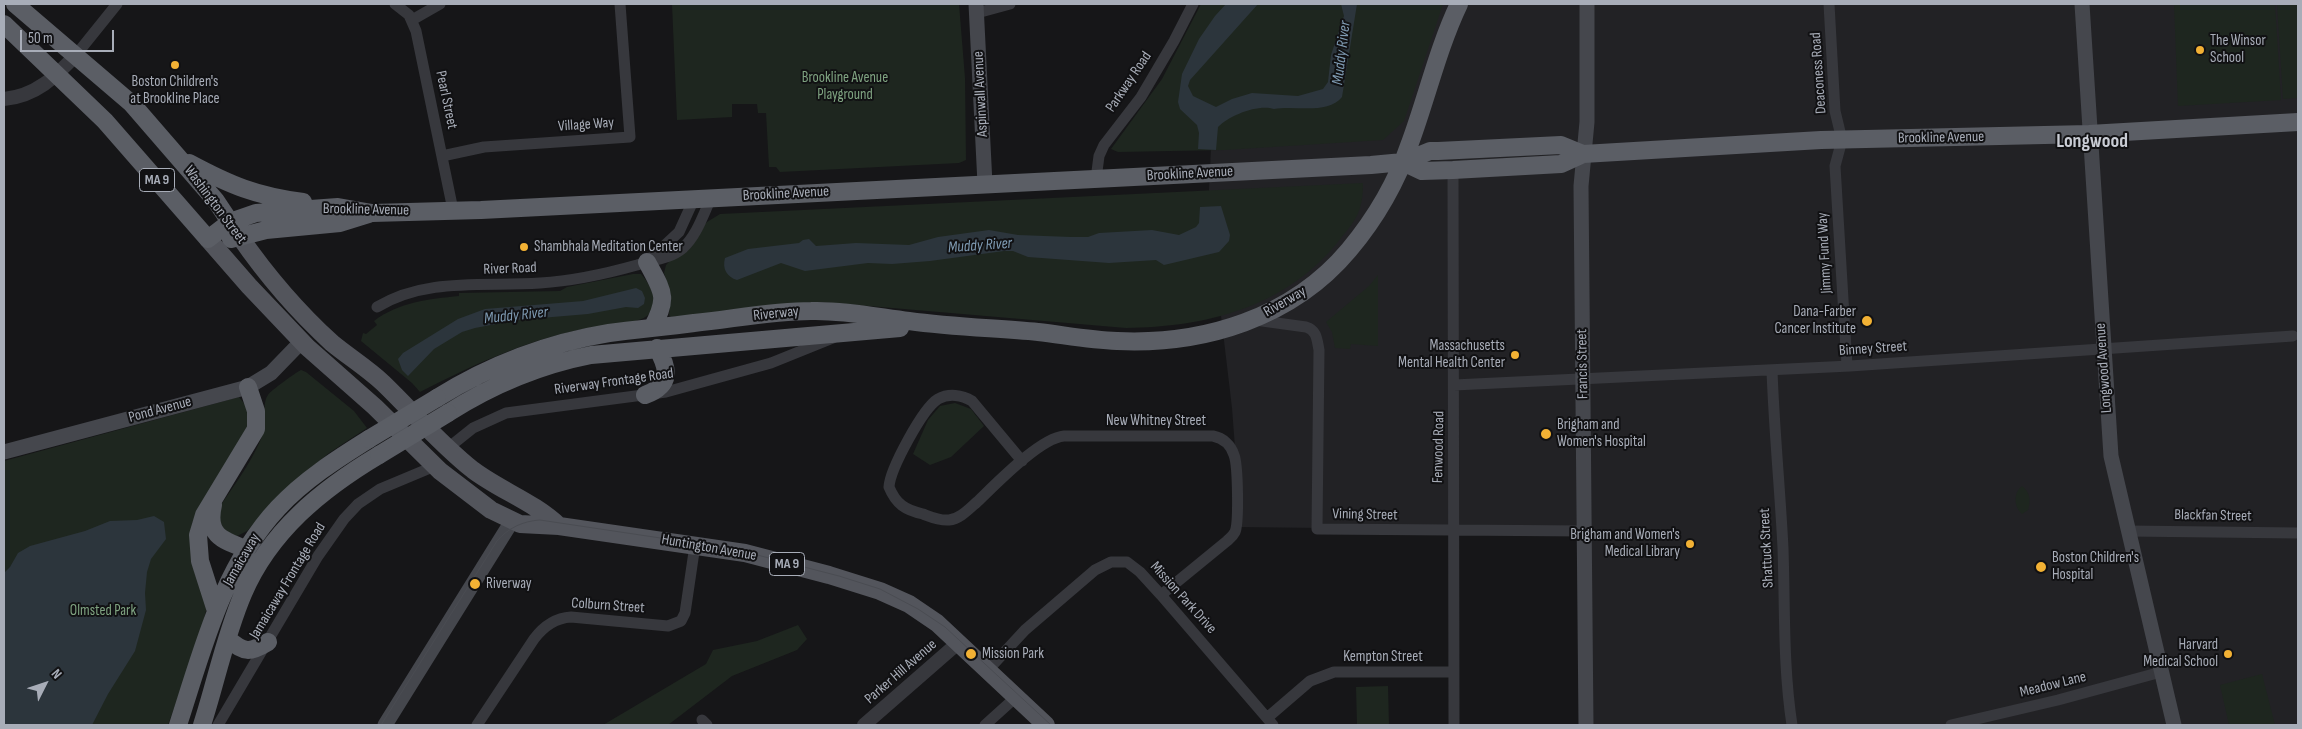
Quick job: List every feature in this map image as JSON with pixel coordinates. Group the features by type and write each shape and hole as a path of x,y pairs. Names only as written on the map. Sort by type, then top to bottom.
{"highway":[{"name":"Washington Street","path":"14,4 132,104 216,201 240,237"},
{"path":"32,4 76,55"},
{"name":"Riverway","path":"369,439 437,398 492,368 543,348 596,336 652,328 810,311 938,325 1141,342 1212,333 1253,320 1299,296 1337,264 1372,218 1403,162 1446,36 1459,4"},
{"name":"Washington Street","path":"4,24 105,121 208,239"},
{"name":"Brookline Avenue","path":"1403,162 1422,171 1452,170 1561,164 1583,154 1842,140 2089,134 2298,122"},
{"name":"Brookline Avenue","path":"208,239 230,222 256,214 338,207 372,213 1096,179 1403,162 1430,152 1514,147 1561,145 1583,154"},
{"path":"181,159 230,185 256,194 338,207"},
{"path":"208,239 240,237 266,230 340,223 372,213"},
{"path":"647,262 663,296 662,308 652,328"},
{"name":"Riverway","path":"379,455 498,385 550,365 591,355 938,325"},
{"path":"645,396 660,387 665,379 666,365 658,348"},
{"path":"216,611 201,566 198,544 202,519 256,429 256,411 248,387"},
{"name":"Jamaicaway","path":"178,725 216,611 229,579 246,549 264,524 294,492 330,464 369,439"},
{"name":"Jamaicaway","path":"202,725 228,639 249,582 279,536 318,496 379,455"},
{"path":"214,500 210,520 215,532 228,542 246,549"},
{"path":"228,639 239,648 246,650 256,648 268,642"}],"main road":[{"name":"Francis Street","path":"1586,725 1581,186 1588,122 1587,4"},
{"name":"Longwood Avenue","path":"2082,4 2111,456 2174,725"},
{"name":"Aspinwall Avenue","path":"976,8 985,184"},
{"name":"Washington Street","path":"240,237 265,271 304,315 338,347 367,370 448,448"},
{"name":"Washington Street","path":"208,239 302,341 353,388"},
{"name":"Pond Avenue","path":"4,452 248,387 272,373 302,341"},
{"name":"Huntington Avenue","path":"353,388 435,466 480,503 512,521 528,525 559,526 695,545 778,561 880,591 928,616 1046,725"},
{"name":"MA 9","path":"448,448 481,476 544,513 559,526"},
{"path":"481,476 506,504 512,521"},
{"path":"385,725 512,521 523,515 544,513"}],"street":[{"path":"4,99 38,90 58,74 76,55 117,4"},
{"path":"395,4 406,12 412,20 440,4"},
{"name":"Village Way","path":"442,156 484,148 630,137 620,4"},
{"path":"976,8 990,11 1010,4"},
{"name":"Parkway Road","path":"1096,179 1099,156 1104,145 1141,97 1193,4"},
{"name":"Deaconess Road","path":"1829,4 1835,111 1842,140"},
{"name":"Pearl Street","path":"412,20 453,210"},
{"name":"Jimmy Fund Way","path":"1842,140 1835,166 1847,366"},
{"name":"Fenwood Road","path":"1452,170 1454,725"},
{"name":"River Road","path":"647,262 679,232 702,199"},
{"name":"River Road","path":"376,306 400,294 423,288 448,285 558,282 609,273 669,256 686,244 695,233 702,199"},
{"name":"Vining Street","path":"1253,320 1302,326 1313,330 1317,336 1319,350 1317,529 1585,530"},
{"name":"Riverway Frontage Road","path":"448,448 473,428 506,413 534,408 645,396 757,368 808,350 846,332"},
{"name":"Binney Street","path":"1454,385 1847,366 2293,336"},
{"name":"Shattuck Street","path":"1772,370 1782,540 1786,685 1792,725"},
{"name":"New Whitney Street","path":"1022,461 972,401 962,396 946,396 936,400 925,413 893,471 889,487 897,502 906,509 942,520 951,520 965,512 1022,461 1048,441 1059,436 1212,436 1226,442 1232,450 1236,461 1237,518 1235,532 1227,541 1161,595"},
{"name":"Jamaicaway Frontage Road","path":"218,725 318,556 350,512 380,489 435,466"},
{"name":"Blackfan Street","path":"2128,530 2298,533"},
{"name":"Colburn Street","path":"477,725 534,639 544,628 558,620 571,617 668,626 681,621 685,613 695,545"},
{"name":"Mission Park Drive","path":"988,670 1025,630 1096,570 1108,563 1121,561 1133,565 1161,595 1270,722"},
{"name":"Parker Hill Avenue","path":"864,725 958,642"},
{"name":"Kempton Street","path":"1270,722 1310,680 1334,672 1454,672"},
{"name":"Meadow Lane","path":"1951,725 2161,672"},
{"path":"985,725 1016,696"}],"shaded area":[{"path":"1348,4 2298,4 2298,725 1587,725 1584,531 1236,527 1236,461 1232,408 1213,248 1216,220 1209,190 1211,148"}],"green space":[{"name":"Brookline Avenue Playground","path":"672,4 959,4 965,78 966,160 959,163 780,172 776,167 769,167 766,113 758,113 757,104 732,104 732,117 677,120"},
{"path":"1201,4 1443,4 1404,121 1383,140 1225,150 1118,152 1111,149 1162,79"},
{"path":"2174,4 2275,4 2281,100 2178,106"},
{"path":"2277,4 2298,4 2298,98 2283,99"},
{"path":"1363,183 1363,193 1357,216 1337,243 1316,265 1293,284 1268,298 1241,310 1214,318 1156,327 1126,328 822,302 671,317 669,315 671,295 664,273 666,265 707,222 720,214"},
{"path":"641,274 648,283 654,298 652,309 644,318 628,323 583,329 540,340 479,363 420,392 412,383 361,341 363,333 366,334 377,325 374,321 394,309 415,302 459,296 459,293 560,291 567,287"},
{"path":"1378,275 1378,346 1351,344 1350,349 1335,348 1332,332 1326,322 1369,286"},
{"path":"301,370 354,411 367,428 329,453 307,471 247,531 237,536 232,534 223,527 217,511 257,449 263,433 265,404 268,395"},
{"name":"Olmsted Park","path":"239,397 250,411 248,429 192,523 191,562 207,607 199,638 168,725 4,725 4,461"},
{"path":"955,403 971,409 984,426 951,457 930,465 913,454 928,420 940,406"},
{"path":"2022,486 2027,491 2030,500 2028,510 2022,514 2017,508 2016,496"},
{"path":"798,625 807,639 797,650 732,676 668,725 603,725 706,664 713,650 757,641"},
{"path":"2262,674 2275,725 2229,725 2220,685"},
{"path":"1388,686 1389,725 1357,725 1356,687"}],"water":[{"name":"Muddy River","path":"1226,4 1258,4 1190,80 1188,86 1193,96 1216,107 1232,99 1252,93 1298,96 1323,89 1328,82 1331,55 1344,16 1341,4 1357,4 1342,97 1336,103 1320,108 1252,109 1230,118 1218,127 1216,150 1198,149 1199,133 1197,125 1180,109 1178,102 1182,74 1199,39"},
{"name":"Muddy River","path":"1221,206 1230,235 1229,241 1219,252 1164,265 1156,260 1109,263 1028,257 1013,251 1004,251 930,261 892,264 868,263 805,271 781,263 737,280 728,275 724,266 725,258 748,249 799,243 809,239 816,246 856,243 909,245 938,237 989,230 1018,235 1071,237 1088,237 1099,233 1152,230 1179,235 1196,227 1199,223 1200,207"},
{"name":"Muddy River","path":"636,288 642,291 645,298 644,304 638,308 626,307 588,314 517,320 475,328 462,332 434,349 408,376 402,370 398,359 403,353 458,319 485,309 583,301"},
{"path":"154,516 164,522 166,539 151,559 147,572 146,610 135,651 108,694 92,725 4,725 4,573 18,553 30,546 85,531 110,521 137,520"}],"tram line":[{"path":"381,725 497,541 516,526 540,520 734,549 839,576 880,589 918,609 945,627 1051,725"}],"place":[{"name":"The Winsor School","path":"2200,50"},
{"name":"Boston Children's at Brookline Place","path":"175,65"},
{"name":"Shambhala Meditation Center","path":"524,247"},
{"name":"Dana-Farber Cancer Institute","path":"1867,321"},
{"name":"Massachusetts Mental Health Center","path":"1515,355"},
{"name":"Brigham and Women's Hospital","path":"1546,434"},
{"name":"Brigham and Women's Medical Library","path":"1690,544"},
{"name":"Boston Children's Hospital","path":"2041,567"},
{"name":"Riverway","path":"475,584"},
{"name":"Mission Park","path":"971,654"},
{"name":"Harvard Medical School","path":"2228,654"}],"district":[{"name":"Longwood","path":"2092,142"}]}
